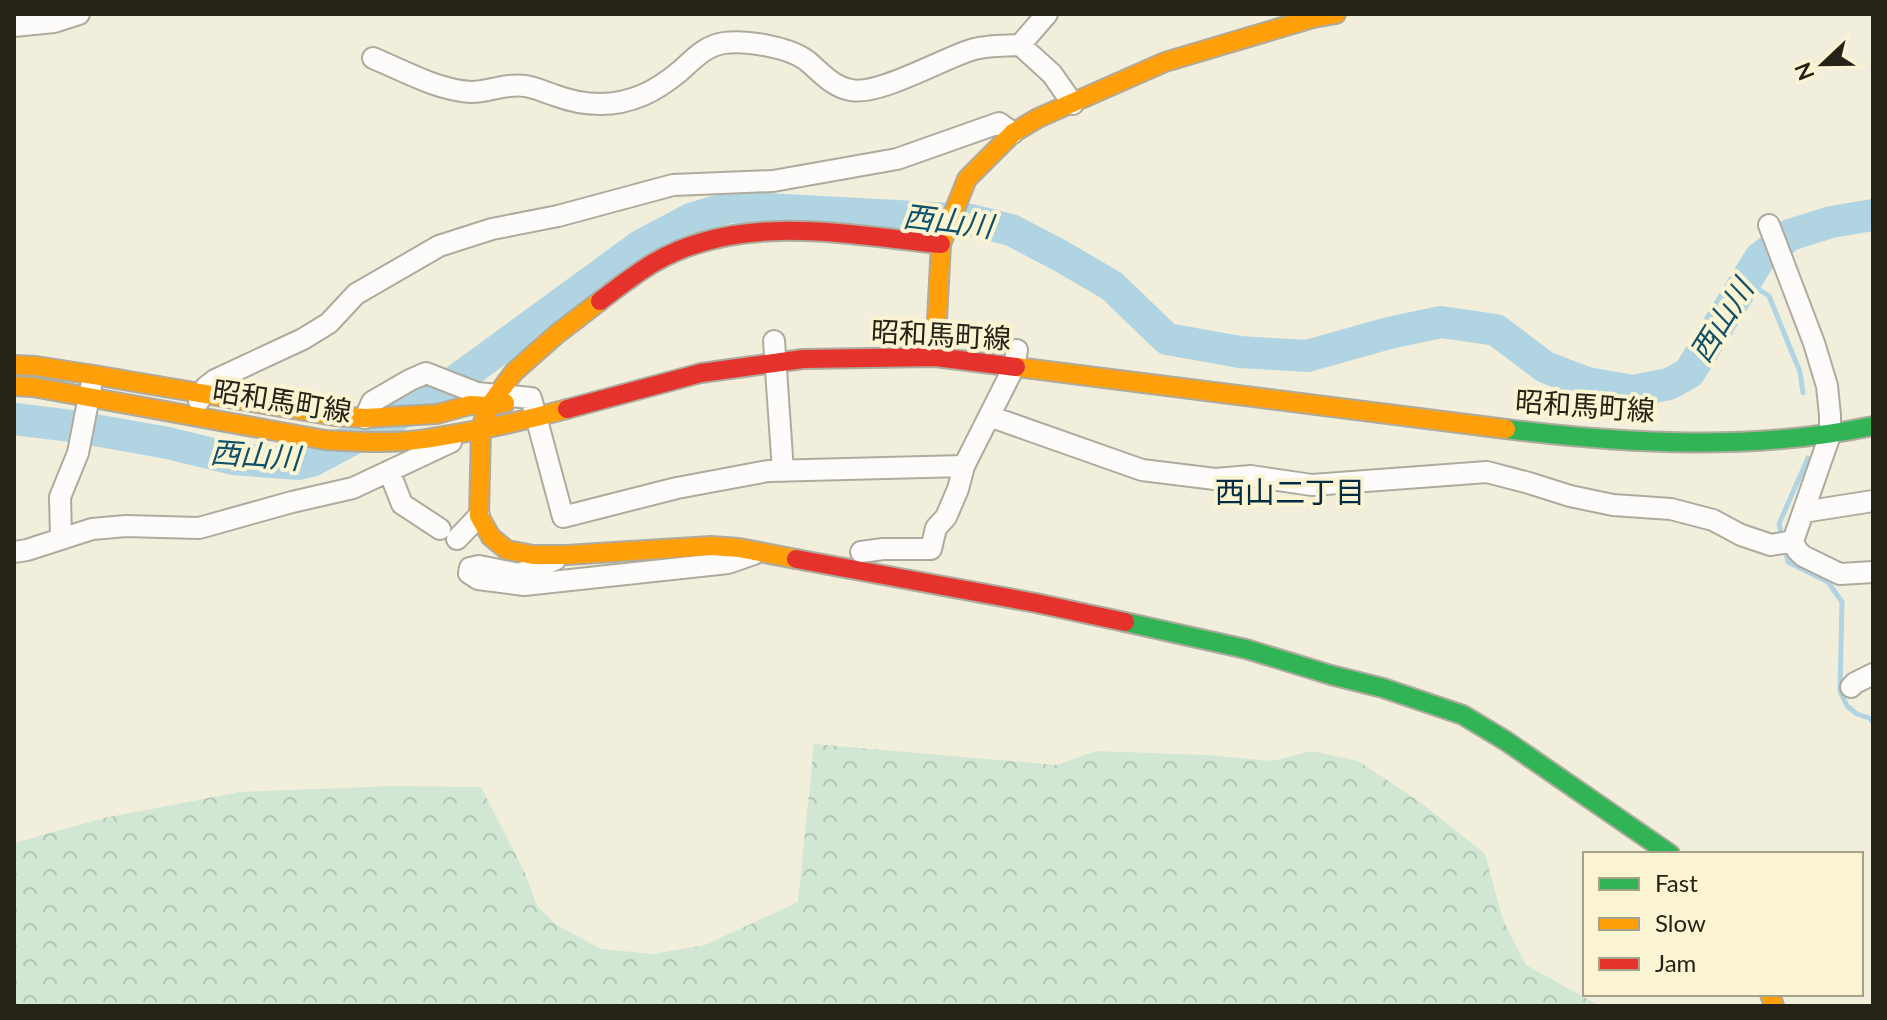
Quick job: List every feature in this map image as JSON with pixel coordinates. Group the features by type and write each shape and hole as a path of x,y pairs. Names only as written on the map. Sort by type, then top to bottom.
{"street":[{"path":"14,26 54,22 79,14"},
{"path":"373,58 446,88 480,92 513,85 526,86 572,101 599,105 642,95 678,72 699,53 724,43 782,47 806,60 822,76 851,91 867,90 974,49 1020,45 1047,14"},
{"path":"935,344 941,244 967,179 1013,133 1038,118 1165,62 1336,14"},
{"path":"1020,45 1052,74 1073,104"},
{"path":"193,416 206,387 215,380 303,339 329,323 356,294 452,241 673,185 773,181 841,170 897,159 999,123 1013,133"},
{"path":"1769,225 1823,372 1830,420 1803,512 1789,542"},
{"path":"941,244 812,231 755,231 696,244 656,261 557,334 483,400 479,516 491,537 507,550 533,555 711,546 739,548 1036,603 1246,649 1383,688 1463,715 1667,852"},
{"name":"昭和馬町線","path":"14,386 33,387 86,405 193,416 325,440 429,439 481,428 538,403 701,373 775,347 803,359 935,344 1554,435 1734,442 1782,440 1830,420 1873,426"},
{"name":"昭和馬町線","path":"977,344 1016,358 1064,355"},
{"path":"775,347 783,471"},
{"path":"861,552 931,549 936,528 946,517 964,466 1016,358"},
{"name":"昭和馬町線","path":"14,365 94,375 335,416 365,418 437,414 483,400"},
{"path":"365,418 372,402 426,373 483,400 538,403 563,517 677,488 768,471 964,466"},
{"path":"61,538 60,497 79,448 94,375"},
{"path":"989,416 1142,470 1215,479 1251,476 1312,485 1487,472 1613,505 1671,509 1713,520 1741,535 1771,545 1789,542"},
{"path":"18,556 92,529 126,526 199,528 353,488 481,428"},
{"path":"389,471 402,504 449,534 479,516"},
{"path":"1803,512 1873,501"},
{"path":"1789,542 1803,556 1840,574 1873,572"},
{"path":"566,555 524,573 479,566 470,568 469,573 478,579 524,585 728,563 760,552"},
{"path":"1851,687 1873,674"}],"green space":[{"path":"814,744 1057,765 1096,751 1272,761 1312,751 1358,761 1420,802 1485,854 1503,920 1526,965 1600,1006 14,1006 14,843 104,818 240,792 391,786 481,787 525,873 537,906 558,926 601,949 653,954 705,945 798,902"}],"waterway":[{"name":"西山川","path":"14,419 168,443 233,459 299,464 312,461 439,393 640,246 693,218 730,207 971,220 1011,230 1112,286 1167,339 1240,352 1307,356 1441,322 1496,330 1545,367 1587,383 1633,391 1669,384 1689,373 1760,258 1790,235 1831,222 1873,215"},
{"path":"1746,281 1769,296 1800,372 1803,393"},
{"path":"1782,536 1779,524 1808,458"},
{"path":"1784,546 1788,562 1828,582 1842,602 1840,691 1847,706 1873,722"}],"traffic: fast":[{"path":"1506,429 1644,441 1736,442 1828,434 1873,426"},
{"path":"1125,622 1246,649 1383,688 1463,715 1667,852"}],"traffic: slow":[{"path":"935,357 941,244 967,179 1013,133 1038,118 1165,62 1336,14"},
{"path":"600,301 514,372 489,406 481,428 479,516 491,537 507,550 533,555 711,546 796,559"},
{"path":"14,365 94,375 335,416 365,418 437,414 470,405 505,403"},
{"path":"1016,367 1506,429"},
{"path":"14,386 325,440 419,440 567,409"},
{"path":"1771,996 1774,1006"}],"traffic: jam":[{"path":"600,301 655,262 688,247 723,237 795,231 941,244"},
{"path":"567,409 701,373 803,359 935,357 1016,367"},
{"path":"796,559 1125,622"}],"district":[{"name":"西山二丁目","path":"1290,493"}]}
